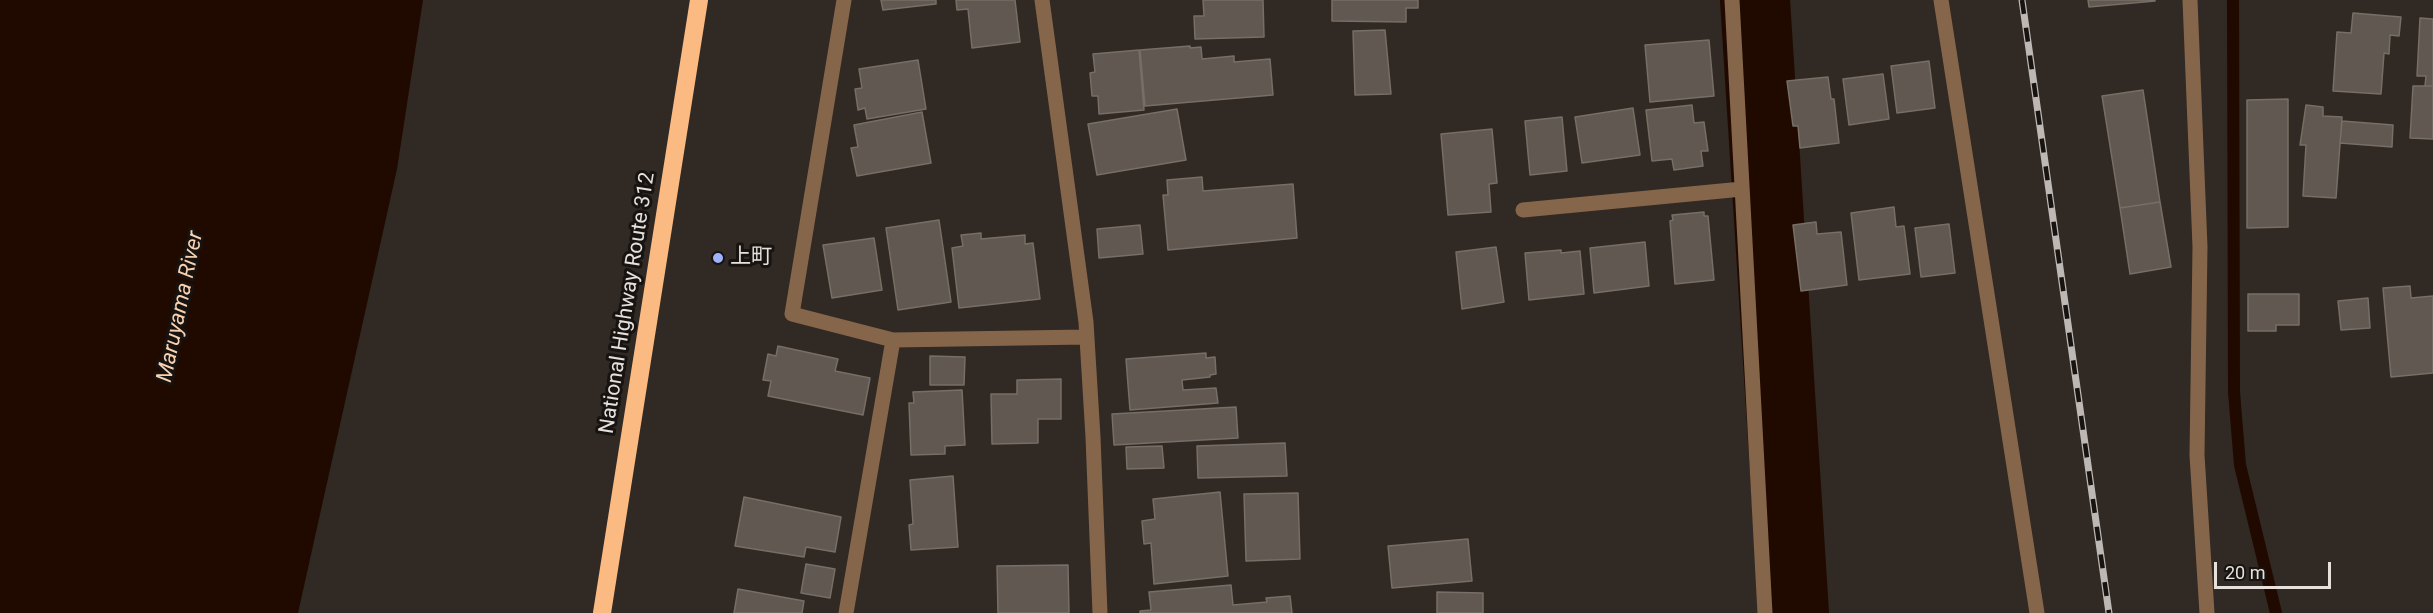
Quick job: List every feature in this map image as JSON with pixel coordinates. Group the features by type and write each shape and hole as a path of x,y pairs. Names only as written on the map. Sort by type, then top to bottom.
{"highway":[{"name":"National Highway Route 312","path":"602,613 699,0"}],"street":[{"path":"844,0 792,314 893,340 1086,337"},
{"path":"1042,0 1086,337 1093,437 1100,613"},
{"path":"1732,0 1765,613"},
{"path":"1941,0 2037,613"},
{"path":"2190,0 2200,247 2197,455 2207,613"},
{"path":"1523,210 1742,189"},
{"path":"846,613 893,340"}],"water":[{"name":"Maruyama River","path":"0,0 423,0 397,169 298,613 0,613"}],"building":[{"path":"881,0 936,0 936,4 883,10"},
{"path":"956,0 1015,0 1020,42 972,48 968,9 957,10"},
{"path":"1203,0 1263,0 1264,37 1195,39 1194,16 1204,16"},
{"path":"1332,0 1418,0 1418,8 1406,8 1406,22 1332,21"},
{"path":"2088,0 2155,0 2155,1 2089,7"},
{"path":"2353,13 2401,17 2399,36 2390,35 2389,54 2384,53 2381,94 2333,91 2337,32 2351,33"},
{"path":"2420,18 2433,19 2433,86 2425,86 2426,76 2417,76"},
{"path":"1385,30 1391,94 1355,95 1353,31"},
{"path":"1709,40 1714,96 1650,102 1645,45"},
{"path":"1190,46 1190,48 1201,47 1202,59 1234,56 1234,62 1270,59 1273,95 1145,106 1140,50"},
{"path":"1139,50 1144,110 1099,114 1098,96 1092,96 1090,73 1095,72 1093,54"},
{"path":"918,60 926,109 867,119 865,108 858,110 855,89 862,88 859,69"},
{"path":"1929,61 1935,108 1897,113 1891,66"},
{"path":"1883,74 1889,119 1849,125 1843,79"},
{"path":"1828,77 1831,99 1834,99 1839,143 1800,148 1798,126 1793,126 1787,81"},
{"path":"2413,86 2433,86 2433,139 2410,138"},
{"path":"2143,90 2160,202 2120,208 2102,96"},
{"path":"2288,99 2288,227 2247,228 2247,100"},
{"path":"1692,105 1694,123 1704,122 1708,151 1701,151 1703,166 1674,170 1672,159 1652,161 1646,110"},
{"path":"2306,105 2323,107 2323,116 2342,117 2336,198 2303,196 2306,145 2300,145"},
{"path":"1633,108 1640,155 1582,163 1575,117"},
{"path":"1177,109 1186,160 1097,175 1088,124"},
{"path":"922,112 931,163 857,176 851,148 858,147 854,125"},
{"path":"1562,117 1567,171 1530,175 1525,121"},
{"path":"2342,121 2393,125 2392,147 2340,143"},
{"path":"1492,129 1497,183 1489,184 1491,212 1448,215 1441,134"},
{"path":"1202,177 1203,191 1293,184 1297,238 1168,250 1163,195 1168,195 1167,180"},
{"path":"2160,202 2171,267 2130,274 2120,208"},
{"path":"1894,207 1896,227 1904,226 1910,274 1859,280 1851,213"},
{"path":"1704,212 1704,216 1708,216 1714,280 1675,284 1670,221 1673,220 1672,215"},
{"path":"939,220 951,302 898,310 886,228"},
{"path":"1816,222 1817,234 1841,232 1847,285 1801,291 1793,225"},
{"path":"1949,224 1955,273 1921,277 1915,228"},
{"path":"1140,225 1143,254 1099,258 1097,229"},
{"path":"981,233 981,239 1025,235 1025,244 1033,243 1040,299 959,308 952,248 963,246 961,235"},
{"path":"874,238 882,290 832,298 823,245"},
{"path":"1645,242 1649,286 1594,293 1590,248"},
{"path":"1496,247 1504,302 1462,309 1456,252"},
{"path":"1561,250 1561,253 1580,251 1584,294 1529,300 1525,253"},
{"path":"2410,286 2411,298 2433,296 2433,373 2391,377 2383,288"},
{"path":"2248,294 2299,294 2299,325 2276,325 2276,331 2248,331"},
{"path":"2368,298 2370,328 2341,330 2338,301"},
{"path":"778,346 838,359 835,371 870,378 863,415 768,396 771,381 763,380 768,354 776,356"},
{"path":"1206,353 1206,358 1215,357 1216,374 1210,377 1182,380 1183,390 1216,388 1218,403 1130,410 1126,359"},
{"path":"930,356 965,357 964,385 930,385"},
{"path":"1061,379 1061,419 1038,419 1038,443 992,444 991,394 1017,394 1017,380"},
{"path":"962,390 965,445 945,446 945,454 911,455 909,403 914,403 913,392"},
{"path":"1236,407 1238,438 1114,445 1112,414"},
{"path":"1285,443 1287,476 1198,478 1197,446"},
{"path":"1162,446 1164,468 1127,469 1126,447"},
{"path":"953,476 958,547 911,550 909,525 913,524 910,480"},
{"path":"1220,492 1228,576 1154,584 1151,543 1144,544 1142,521 1155,519 1153,499"},
{"path":"1298,493 1300,559 1246,561 1244,494"},
{"path":"744,497 841,517 835,552 806,547 804,557 735,546"},
{"path":"1468,539 1472,581 1392,588 1388,546"},
{"path":"806,564 835,569 830,598 801,593"},
{"path":"1068,565 1069,613 998,613 997,566"},
{"path":"1231,585 1233,605 1267,602 1266,598 1290,596 1292,613 1140,613 1140,611 1151,610 1149,592"},
{"path":"738,589 804,601 802,613 734,613"},
{"path":"1437,592 1483,593 1483,613 1437,613"}],"waterway":[{"path":"1755,0 1794,613"},
{"path":"2233,0 2234,392 2240,465 2276,613"}],"railway":[{"path":"2022,0 2109,613"}],"place":[{"name":"上町","path":"718,258"}]}
